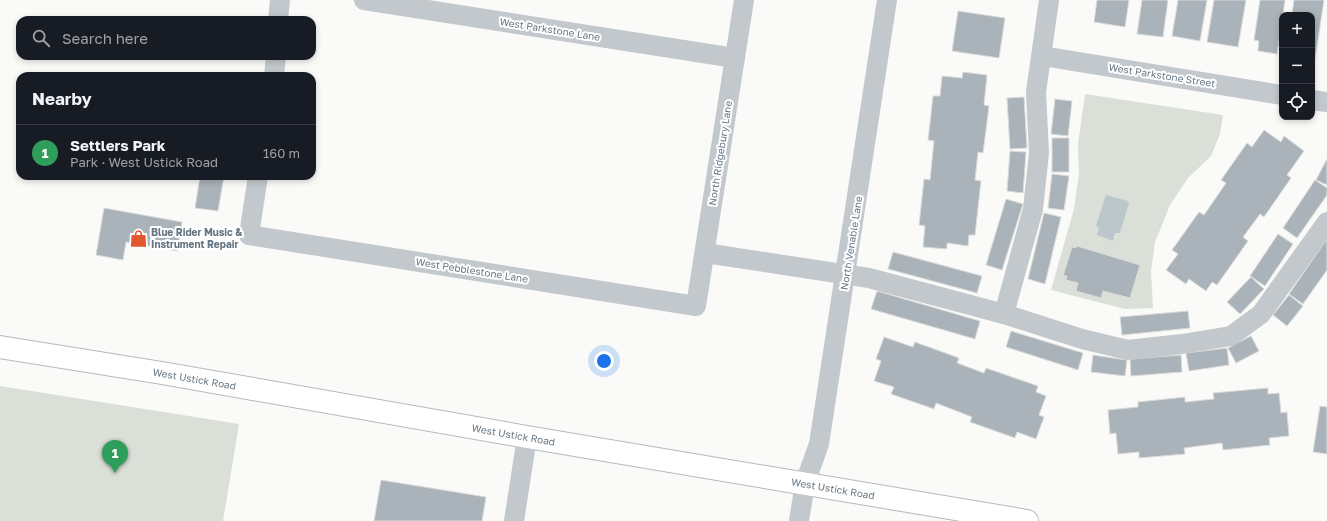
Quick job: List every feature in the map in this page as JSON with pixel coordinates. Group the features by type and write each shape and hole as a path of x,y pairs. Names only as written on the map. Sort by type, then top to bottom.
{"main road":[{"name":"West Ustick Road","path":"0,347 177,376 527,438 1027,521"}],"street":[{"path":"278,16 280,0"},
{"name":"West Parkstone Lane","path":"364,0 735,58"},
{"name":"North Ridgebury Lane","path":"696,306 744,0"},
{"name":"North Venable Lane","path":"799,521 805,483 819,444 887,0"},
{"path":"1004,314 1033,209 1039,153 1036,92 1049,0"},
{"name":"West Parkstone Street","path":"1042,56 1279,95"},
{"path":"274,72 276,60"},
{"path":"1315,100 1327,102"},
{"name":"West Pebblestone Lane","path":"257,180 248,235 696,306"},
{"path":"705,253 869,278 1004,314 1082,339 1128,350 1182,344 1232,336 1261,314 1327,222"},
{"path":"514,521 527,438"}],"shaded area":[{"path":"1085,94 1223,115 1220,134 1211,156 1188,178 1170,205 1155,242 1151,271 1153,308 1125,309 1051,290 1074,209 1079,174 1078,144"},
{"path":"1106,195 1128,201 1129,203 1120,233 1115,233 1113,241 1097,235 1099,228 1096,226"},
{"path":"0,386 239,424 223,521 0,521"}],"building":[{"path":"1097,0 1129,0 1125,27 1094,22"},
{"path":"1142,0 1168,0 1163,37 1137,34"},
{"path":"1178,0 1207,0 1200,41 1172,36"},
{"path":"1214,0 1246,0 1238,47 1207,42"},
{"path":"1260,0 1285,0 1283,12 1279,12 1279,40 1277,54 1258,51 1259,41 1254,40"},
{"path":"1294,0 1324,0 1315,59 1315,12 1292,12"},
{"path":"958,11 1005,18 999,58 952,51"},
{"path":"963,72 987,75 984,105 989,106 983,153 978,152 975,180 981,181 975,235 969,235 968,246 947,243 947,249 923,247 925,226 919,225 924,179 930,180 934,141 928,140 933,96 940,96 942,76 962,78"},
{"path":"1024,97 1027,148 1010,149 1007,98"},
{"path":"1055,99 1072,101 1068,136 1051,134"},
{"path":"1264,130 1281,142 1284,136 1304,151 1287,175 1291,178 1264,217 1260,214 1243,237 1248,241 1217,285 1212,282 1206,291 1189,279 1186,284 1166,270 1178,254 1172,250 1199,212 1204,215 1226,183 1221,180 1247,143 1252,147"},
{"path":"1052,138 1069,138 1069,172 1052,172"},
{"path":"1010,151 1026,152 1023,193 1007,191"},
{"path":"1327,159 1327,185 1316,180"},
{"path":"1052,174 1069,176 1064,210 1048,208"},
{"path":"199,180 223,180 218,211 195,208"},
{"path":"1315,180 1327,188 1327,195 1297,238 1283,228"},
{"path":"1006,199 1023,204 1002,270 986,265"},
{"path":"104,208 182,222 177,251 126,242 123,260 96,255"},
{"path":"1044,213 1061,217 1045,284 1028,279"},
{"path":"1278,234 1293,244 1265,286 1250,276"},
{"path":"1327,239 1327,270 1303,304 1289,294"},
{"path":"1077,246 1140,265 1130,298 1103,291 1101,298 1076,291 1078,283 1066,280 1067,276 1063,276 1072,247 1076,248"},
{"path":"893,252 982,276 977,293 888,269"},
{"path":"1251,277 1264,289 1240,314 1227,302"},
{"path":"877,291 980,321 975,339 871,309"},
{"path":"1289,295 1303,306 1287,326 1273,315"},
{"path":"1188,311 1190,328 1122,335 1120,317"},
{"path":"1011,331 1083,353 1078,370 1006,347"},
{"path":"1251,336 1259,351 1236,363 1228,348"},
{"path":"884,337 913,347 915,342 959,358 957,363 984,373 986,368 1038,386 1036,392 1046,396 1039,415 1044,417 1036,439 1017,432 1015,438 970,422 972,417 936,403 934,409 891,394 894,387 874,381 881,361 876,359"},
{"path":"1227,348 1229,365 1189,371 1186,353"},
{"path":"1093,355 1127,360 1125,376 1091,372"},
{"path":"1181,355 1182,372 1131,376 1130,359"},
{"path":"1268,388 1268,394 1279,393 1281,413 1287,412 1289,436 1269,438 1270,445 1223,450 1222,443 1184,448 1185,454 1139,458 1139,452 1118,454 1116,433 1110,434 1108,410 1138,407 1138,402 1185,397 1185,402 1214,399 1213,393"},
{"path":"1320,406 1327,407 1327,454 1313,452"},
{"path":"381,480 486,497 482,521 374,521"}],"place":[{"name":"Blue Rider Music & Instrument Repair","path":"138,238"},
{"name":"Settlers Park","path":"115,473"}]}
